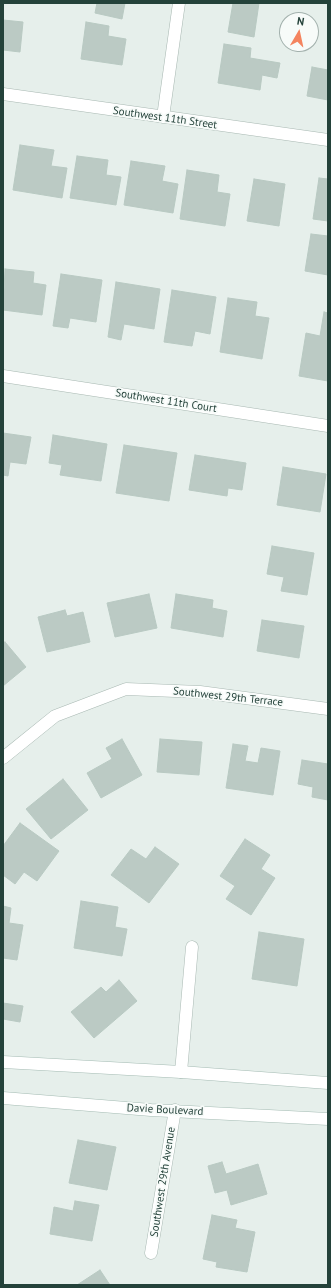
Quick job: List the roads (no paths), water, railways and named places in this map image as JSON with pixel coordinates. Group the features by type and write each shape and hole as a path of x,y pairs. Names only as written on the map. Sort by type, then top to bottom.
{"street":[{"path":"163,117 179,3"},
{"name":"Southwest 11th Street","path":"3,94 328,140"},
{"name":"Southwest 11th Court","path":"3,376 328,426"},
{"name":"Southwest 29th Terrace","path":"3,758 55,716 126,689 200,692 328,709"},
{"path":"181,1072 192,947"},
{"path":"3,1062 181,1072 328,1083"},
{"name":"Davie Boulevard","path":"3,1098 328,1119"},
{"name":"Southwest 29th Avenue","path":"151,1253 175,1110"}]}
